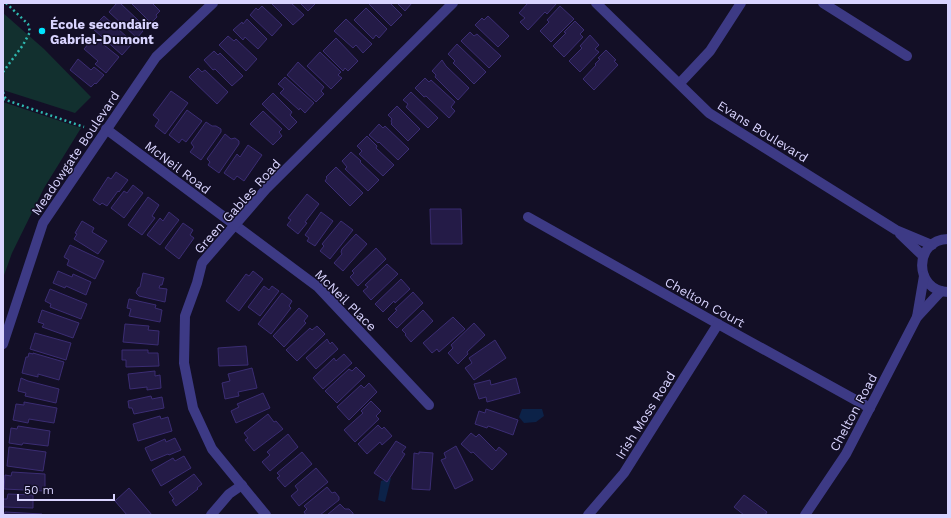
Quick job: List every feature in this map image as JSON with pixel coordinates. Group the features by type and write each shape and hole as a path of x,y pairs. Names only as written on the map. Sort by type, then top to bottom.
{"street":[{"name":"Meadowgate Boulevard","path":"3,344 43,222 156,57 213,3"},
{"name":"Green Gables Road","path":"266,515 212,449 193,408 184,363 185,316 202,264 266,189 453,3"},
{"name":"Evans Boulevard","path":"596,3 710,113 896,230 932,245"},
{"path":"680,83 710,51 741,3"},
{"path":"822,3 907,56"},
{"name":"McNeil Road","path":"106,130 235,225"},
{"name":"Chelton Court","path":"528,217 870,408"},
{"name":"McNeil Place","path":"235,225 318,287 429,405"},
{"name":"Evans Boulevard","path":"896,230 923,256"},
{"path":"923,256 932,245 938,241 948,239"},
{"name":"Chelton Road","path":"805,515 846,454 917,317 924,276 922,270 923,256"},
{"path":"924,276 932,287 945,292"},
{"name":"Chelton Road","path":"917,317 945,292"},
{"name":"Irish Moss Road","path":"588,515 624,473 718,324"},
{"path":"211,515 229,494 242,485"}],"path":[{"path":"3,72 23,45 30,32 28,24 6,3"},
{"path":"3,92 5,100 84,127"}],"green space":[{"path":"3,13 44,49 91,97 75,113 3,90"},
{"path":"3,102 81,128 44,188 12,253 3,278"}],"water":[{"path":"522,409 542,409 544,416 536,422 524,423 519,417"},
{"path":"391,478 385,502 378,500 381,481"}],"building":[{"path":"117,3 120,3 139,21 136,24 143,31 137,38 109,12"},
{"path":"131,3 152,3 160,11 151,23"},
{"path":"271,3 291,3 304,15 293,25"},
{"path":"300,3 316,3 308,11"},
{"path":"368,3 390,3 402,15 391,26"},
{"path":"397,3 412,3 405,11"},
{"path":"528,3 557,3 547,14 545,12 528,30 520,22 525,18 519,13"},
{"path":"262,6 282,25 272,36 250,15 256,8 258,10"},
{"path":"560,6 574,19 551,42 540,31 549,22 547,20"},
{"path":"366,8 387,29 379,38 376,35 373,39 354,20"},
{"path":"104,16 128,38 126,41 131,45 122,55 92,28"},
{"path":"488,16 509,36 498,47 475,25 482,18 484,20"},
{"path":"247,19 267,39 258,49 245,37 243,40 233,30 242,22 243,24"},
{"path":"346,19 372,44 363,53 356,45 353,48 334,31"},
{"path":"575,21 584,30 580,34 583,37 564,57 553,46"},
{"path":"470,32 474,36 477,34 501,56 489,68 461,41"},
{"path":"590,35 599,45 595,49 599,52 580,72 569,61 582,48 580,46"},
{"path":"228,36 234,41 236,39 257,59 246,71 219,45"},
{"path":"94,37 119,57 106,73 95,64 98,61 84,49"},
{"path":"336,38 358,61 348,71 345,68 343,71 323,51"},
{"path":"457,44 486,72 474,84 453,63 455,61 448,54"},
{"path":"606,50 616,60 614,61 618,65 594,90 583,79 596,65 595,64 600,59 598,58"},
{"path":"214,51 218,55 220,53 243,76 232,86 215,69 213,70 204,60"},
{"path":"320,52 341,72 338,75 342,78 331,89 307,66"},
{"path":"78,59 91,70 94,67 104,75 91,87 70,70"},
{"path":"442,60 446,66 469,88 458,100 435,77 436,75 432,71"},
{"path":"298,62 324,87 321,91 324,94 316,102 287,75"},
{"path":"198,68 202,72 205,70 228,92 217,104 189,77"},
{"path":"285,77 314,103 305,113 300,108 299,110 280,93 284,89 278,84"},
{"path":"425,78 429,82 431,80 455,102 451,107 455,111 449,118 426,96 424,97 415,88"},
{"path":"171,91 188,103 165,134 155,126 159,120 153,115"},
{"path":"411,92 438,118 428,128 406,107 408,104 403,100"},
{"path":"273,93 292,112 290,115 297,122 289,130 262,104"},
{"path":"397,106 420,129 408,141 391,124 392,119 388,115"},
{"path":"187,110 202,121 186,142 182,139 179,143 169,135"},
{"path":"263,111 282,129 279,132 282,136 273,145 250,124"},
{"path":"206,122 221,129 221,132 201,160 190,152 194,147 191,143"},
{"path":"379,124 383,128 385,126 409,149 398,160 379,142 378,143 369,135"},
{"path":"225,134 231,139 235,138 239,141 239,144 219,173 208,165 210,162 207,159"},
{"path":"367,136 377,146 376,148 394,165 383,176 359,154 362,151 357,146"},
{"path":"248,145 262,155 244,181 237,176 234,180 224,173 237,154 240,157"},
{"path":"351,152 379,180 368,191 345,169 347,167 342,161"},
{"path":"336,167 363,193 350,206 325,181 327,178 326,177"},
{"path":"116,172 128,180 107,206 102,203 100,205 93,200 108,177 111,179"},
{"path":"133,185 143,193 124,218 111,208 124,191 127,193"},
{"path":"307,194 319,204 298,234 287,225 291,220 288,218"},
{"path":"148,197 159,205 152,216 155,218 142,235 128,225"},
{"path":"430,209 461,209 462,244 431,244"},
{"path":"169,212 179,220 160,245 147,235 160,218 163,221"},
{"path":"321,212 333,221 315,246 307,241 309,238 305,235"},
{"path":"82,221 94,228 92,232 107,241 98,254 74,239 77,234 75,233"},
{"path":"341,221 353,230 330,259 320,251 324,246 322,244"},
{"path":"183,223 193,230 190,235 194,238 179,259 165,248"},
{"path":"356,234 367,244 343,271 334,263 342,254 342,249"},
{"path":"70,245 104,261 95,279 67,265 69,260 64,257"},
{"path":"376,248 386,259 358,286 350,277 354,273 352,271"},
{"path":"387,264 398,274 371,300 363,291 368,287 365,285"},
{"path":"58,271 72,277 73,274 91,282 86,295 66,286 65,288 53,283"},
{"path":"253,271 263,279 239,311 226,301 246,274 249,276"},
{"path":"143,273 164,278 162,285 160,285 159,288 167,289 165,302 139,296 136,293 140,287"},
{"path":"401,279 410,289 395,303 394,301 383,312 375,304"},
{"path":"264,286 269,290 272,286 279,291 260,316 248,307"},
{"path":"50,289 87,304 81,319 50,307 51,304 45,301"},
{"path":"413,292 423,303 397,328 388,319 397,310 395,309"},
{"path":"282,293 292,301 289,306 291,308 271,334 258,324"},
{"path":"129,299 156,305 155,308 162,310 160,322 129,316 131,309 127,308"},
{"path":"299,308 308,316 304,321 306,323 284,347 273,336"},
{"path":"42,310 79,323 73,338 42,327 44,324 38,322"},
{"path":"423,310 433,321 411,342 402,330"},
{"path":"453,317 465,329 439,352 437,349 432,353 423,343"},
{"path":"474,323 485,335 467,352 468,354 458,364 448,353 453,348 451,345"},
{"path":"125,324 149,326 148,330 159,331 158,345 123,342"},
{"path":"317,326 325,334 297,361 286,350 310,328 312,330"},
{"path":"35,333 71,343 66,360 30,349"},
{"path":"327,339 330,344 332,342 338,349 316,369 306,358"},
{"path":"495,340 506,358 474,380 465,368 472,363 469,358"},
{"path":"246,346 248,365 219,366 218,348"},
{"path":"122,350 148,350 148,353 158,353 159,366 126,367 126,360 122,360"},
{"path":"29,353 64,362 59,380 38,374 38,377 22,373 26,357 28,357"},
{"path":"344,354 352,363 323,389 313,378 334,358 336,361"},
{"path":"356,367 365,376 337,403 325,391 349,369 352,371"},
{"path":"252,368 257,388 238,392 239,396 225,399 222,383 230,381 228,374"},
{"path":"155,371 155,376 160,375 161,388 147,390 147,387 130,389 128,374"},
{"path":"21,378 59,389 56,403 25,396 26,393 18,391"},
{"path":"516,378 520,393 487,402 486,397 479,399 474,384 490,380 491,385"},
{"path":"369,383 377,392 349,420 337,407 361,385 364,388"},
{"path":"263,393 270,408 236,423 231,411 239,407 237,404"},
{"path":"151,396 152,399 162,397 164,408 134,414 132,408 129,408 128,401"},
{"path":"371,401 381,411 376,416 379,419 355,442 344,430 363,413 361,411"},
{"path":"24,402 57,408 54,423 29,419 28,423 13,420 16,404 24,405"},
{"path":"486,409 518,420 513,435 488,426 487,428 475,424 479,411 485,413"},
{"path":"268,414 274,422 276,421 283,429 254,451 245,440 248,438 244,433"},
{"path":"160,416 161,419 168,417 172,431 138,441 133,424"},
{"path":"378,425 382,429 384,427 392,436 382,445 380,442 367,454 358,444"},
{"path":"18,426 50,431 48,446 9,443 11,428 17,429"},
{"path":"471,433 476,437 479,434 496,451 499,447 507,454 492,470 473,452 471,453 461,444"},
{"path":"288,434 298,447 270,471 262,462 270,455 267,452"},
{"path":"175,438 181,450 151,461 145,448 165,439 166,442"},
{"path":"396,441 406,447 402,452 405,454 387,482 374,473"},
{"path":"456,446 473,480 455,489 441,460 446,458 444,453"},
{"path":"9,447 46,452 43,471 7,466"},
{"path":"302,452 312,464 285,487 277,478 280,476 277,473"},
{"path":"419,452 433,453 430,490 412,489 414,453 419,454"},
{"path":"184,456 191,468 161,486 152,470 173,458 175,461"},
{"path":"316,468 328,482 299,506 291,496 298,490 295,486"},
{"path":"12,472 45,474 45,491 4,489 5,475 11,476"},
{"path":"194,474 202,484 197,488 198,489 176,506 172,500 174,499 169,492"},
{"path":"327,487 332,493 335,492 339,497 339,500 320,515 306,515 304,512 307,509 304,506"},
{"path":"129,488 152,515 127,515 115,501"},
{"path":"8,494 33,495 33,508 3,507 3,499 7,499"},
{"path":"744,495 767,512 765,515 744,515 734,507"},
{"path":"340,504 345,509 349,509 353,515 327,515"},
{"path":"5,512 42,514 42,515 4,515"}],"place":[{"name":"École secondaire Gabriel-Dumont","path":"42,31"}]}
